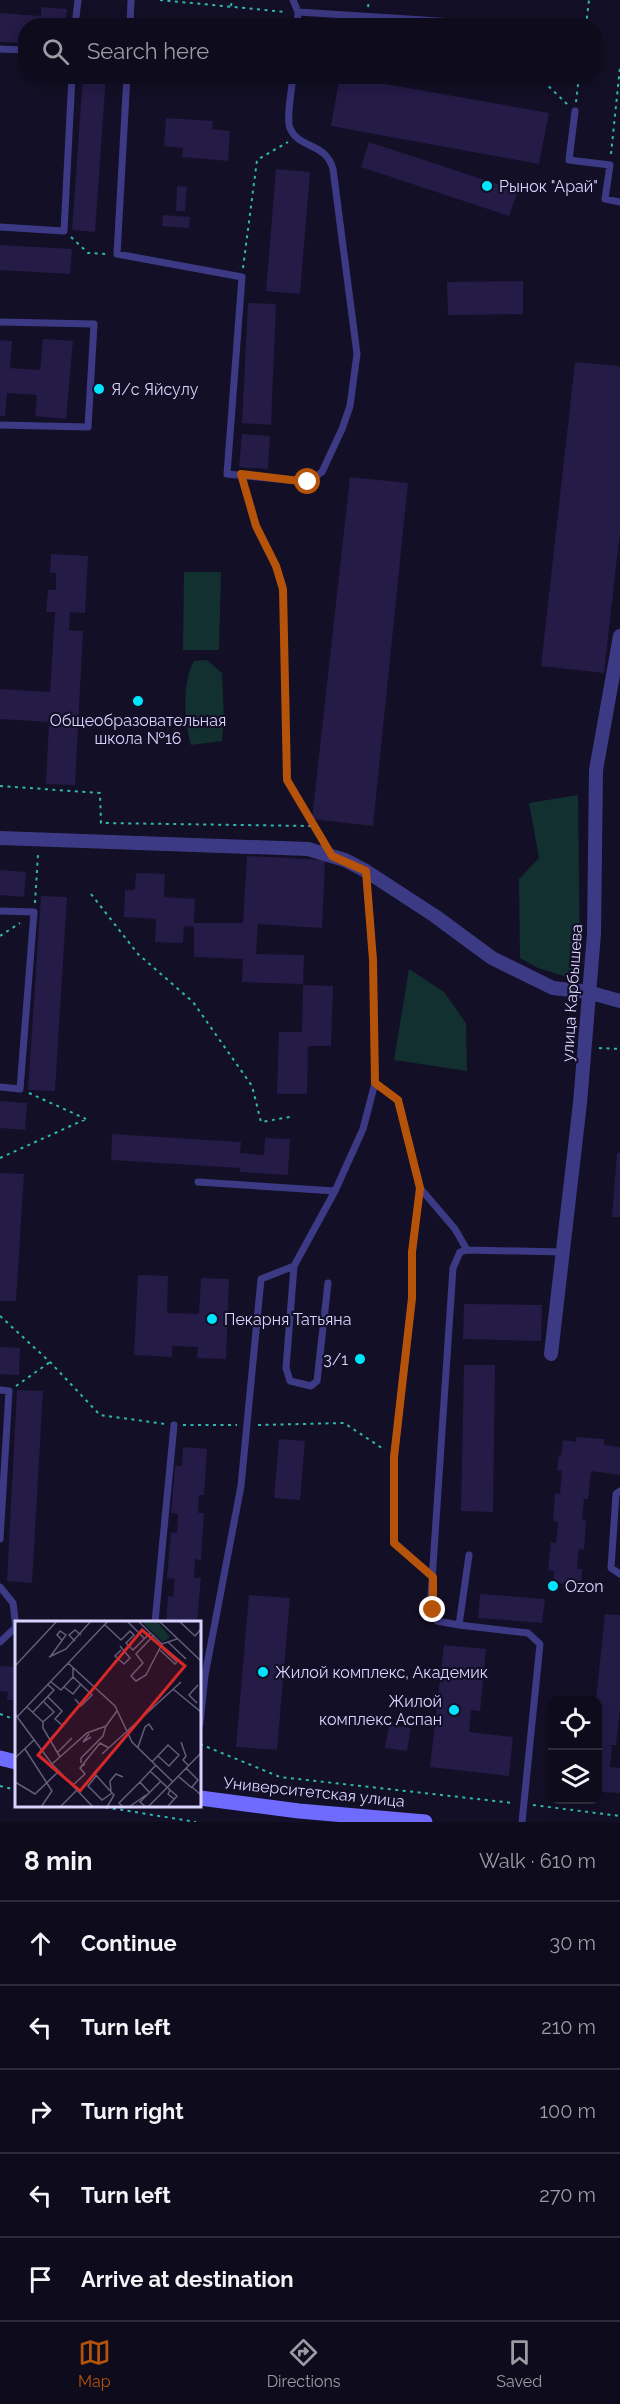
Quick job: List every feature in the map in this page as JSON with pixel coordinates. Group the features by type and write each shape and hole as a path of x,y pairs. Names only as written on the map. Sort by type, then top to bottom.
{"main road":[{"path":"0,1758 15,1762"},
{"name":"Университетская улица","path":"201,1798 299,1816 425,1822"}],"street":[{"name":"улица Карбышева","path":"550,1354 563,1252 594,934 596,770 620,636"},
{"path":"0,838 308,849 332,856 366,871 492,958 553,988 588,992 620,1001"}],"lane":[{"path":"76,18 78,0"},
{"path":"130,18 131,0"},
{"path":"293,0 298,12 298,18"},
{"path":"298,12 393,18"},
{"path":"0,49 18,50"},
{"path":"0,227 64,231 72,84"},
{"path":"127,84 117,254 242,277 227,474 308,482 322,472 350,406 357,354 333,169 325,153 296,138 289,127 292,84"},
{"path":"575,111 569,160 610,165 604,199 620,202"},
{"path":"0,322 94,324 88,427 0,425"},
{"path":"328,1283 317,1381 311,1386 297,1384 290,1381 286,1368 294,1266 335,1191 363,1129 375,1083 373,960 366,871"},
{"path":"0,911 34,912 20,1089 0,1087"},
{"path":"375,1083 398,1100 420,1188 412,1252 412,1298 394,1457 394,1543 433,1577"},
{"path":"198,1182 335,1191"},
{"path":"420,1188 455,1229 467,1250"},
{"path":"522,1822 540,1644 528,1633 437,1621 431,1595 453,1268 460,1252 467,1250 563,1252"},
{"path":"201,1700 202,1675 241,1486 261,1279 294,1266"},
{"path":"0,1390 9,1391 0,1539"},
{"path":"155,1621 174,1425"},
{"path":"620,1491 616,1494 611,1568 620,1574"},
{"path":"459,1625 468,1555"},
{"path":"0,1587 13,1602 15,1621"},
{"path":"0,1642 15,1629"}],"path":[{"path":"160,0 298,12"},
{"path":"231,6 232,0"},
{"path":"587,18 589,0"},
{"path":"610,165 620,68"},
{"path":"546,84 575,111"},
{"path":"575,111 578,84"},
{"path":"242,277 258,160 296,138"},
{"path":"64,231 88,253 117,254"},
{"path":"241,474 256,526 276,566 283,589 287,780 312,826 332,856"},
{"path":"0,786 100,793 101,823 312,826"},
{"path":"0,936 34,912 39,854 29,853"},
{"path":"91,894 138,954 193,1002 252,1086 261,1122 290,1118"},
{"path":"584,1047 620,1049"},
{"path":"0,1158 86,1119 20,1089"},
{"path":"0,1316 50,1362 100,1415 174,1425 245,1426 344,1423 394,1457"},
{"path":"9,1391 50,1362"},
{"path":"0,1714 15,1720"},
{"path":"201,1744 280,1777 620,1816"},
{"path":"0,1786 15,1790"},
{"path":"104,1807 196,1822"}],"green space":[{"path":"184,572 221,572 219,650 183,650"},
{"path":"207,660 222,673 224,719 222,741 191,745 186,714 187,680 194,661"},
{"path":"578,795 580,960 570,978 538,968 520,958 519,879 539,858 529,803"},
{"path":"409,969 444,992 466,1023 467,1071 394,1060"}],"building":[{"path":"41,7 67,9 66,18 18,18 18,43 0,42 0,13 41,16"},
{"path":"82,84 105,84 95,232 72,230"},
{"path":"339,84 385,84 549,113 539,164 331,126"},
{"path":"166,118 213,121 212,129 230,131 228,161 182,157 183,148 164,146"},
{"path":"369,142 518,191 509,216 361,167"},
{"path":"276,169 310,172 300,294 266,291"},
{"path":"177,186 187,187 185,211 176,211"},
{"path":"163,215 190,217 189,228 162,226"},
{"path":"0,245 72,249 70,274 0,270"},
{"path":"523,281 523,314 448,315 447,282"},
{"path":"248,303 276,304 271,425 242,423"},
{"path":"43,339 73,341 66,419 35,416 37,395 7,393 5,416 0,416 0,340 12,341 10,368 40,370"},
{"path":"575,362 620,366 620,532 604,673 541,666"},
{"path":"242,434 270,436 268,469 239,467"},
{"path":"350,477 408,483 373,826 312,819"},
{"name":"Общеобразовательная школа №16","path":"51,554 88,556 85,613 70,612 69,630 83,631 75,785 46,784 49,722 0,719 0,689 50,692 55,612 46,612 48,590 56,590 56,573 50,573"},
{"path":"247,856 325,860 322,928 258,924 256,954 304,955 303,984 242,982 243,959 194,957 194,927 184,926 183,943 155,942 156,919 124,917 125,890 135,890 136,873 165,874 164,897 195,899 194,923 243,923"},
{"path":"0,870 26,872 24,897 0,895"},
{"path":"41,896 67,897 55,1091 28,1090"},
{"path":"303,985 333,986 331,1046 308,1046 307,1094 277,1094 279,1032 302,1032"},
{"path":"0,1101 27,1103 25,1130 0,1128"},
{"path":"112,1134 241,1142 240,1153 264,1155 265,1138 290,1139 288,1175 240,1172 240,1168 111,1160"},
{"path":"617,1153 620,1153 620,1217 612,1217"},
{"path":"0,1173 24,1174 16,1301 0,1301"},
{"path":"138,1275 168,1276 167,1313 199,1314 201,1278 229,1279 226,1359 197,1358 198,1347 172,1346 172,1357 134,1355"},
{"path":"464,1304 542,1305 541,1341 463,1339"},
{"path":"0,1347 20,1348 19,1375 0,1374"},
{"path":"464,1365 495,1365 493,1512 461,1511"},
{"path":"17,1390 43,1391 32,1583 7,1581"},
{"path":"576,1437 604,1439 604,1445 620,1447 620,1475 591,1471 588,1499 584,1499 582,1519 586,1520 584,1550 579,1549 577,1569 582,1569 581,1585 553,1583 554,1571 548,1570 551,1542 556,1543 558,1522 553,1521 555,1493 560,1494 562,1471 557,1470 559,1455 561,1456 563,1440 576,1442"},
{"path":"279,1439 305,1441 300,1500 274,1498"},
{"path":"183,1447 207,1449 204,1495 199,1495 198,1513 204,1513 201,1560 195,1559 194,1578 201,1578 197,1621 166,1621 168,1596 173,1597 175,1579 167,1578 171,1532 177,1533 178,1514 171,1513 175,1466 182,1466"},
{"path":"480,1594 545,1599 542,1623 478,1618"},
{"name":"Жилой комплекс, Академик","path":"249,1595 290,1598 277,1750 236,1747"},
{"path":"605,1614 620,1615 620,1708 616,1745 605,1745 612,1746 610,1767 620,1768 620,1793 602,1792 602,1696 596,1696"},
{"name":"Жилой комплекс Аспан","path":"444,1645 486,1649 480,1711 471,1710 469,1732 513,1737 509,1776 430,1767"},
{"path":"0,1666 15,1667 15,1700 7,1700 8,1692 0,1691"},
{"path":"389,1725 411,1728 407,1751 385,1748"}],"place":[{"name":"Рынок \"Арай\"","path":"487,186"},
{"name":"Я/c Яйсулу","path":"99,389"},
{"name":"Общеобразовательная школа №16","path":"138,701"},
{"name":"Пекарня Татьяна","path":"212,1319"},
{"name":"3/1","path":"360,1359"},
{"name":"Ozon","path":"553,1586"},
{"name":"Жилой комплекс, Академик","path":"263,1672"},
{"name":"Жилой комплекс Аспан","path":"454,1710"}],"route":[{"path":"308,482 241,474 256,526 276,566 283,589 287,685 287,780 312,826 332,856 366,871 373,960 375,1083 398,1100 420,1188 412,1252 412,1298 394,1457 392,1507 394,1543 433,1577 431,1595 433,1610"}]}
